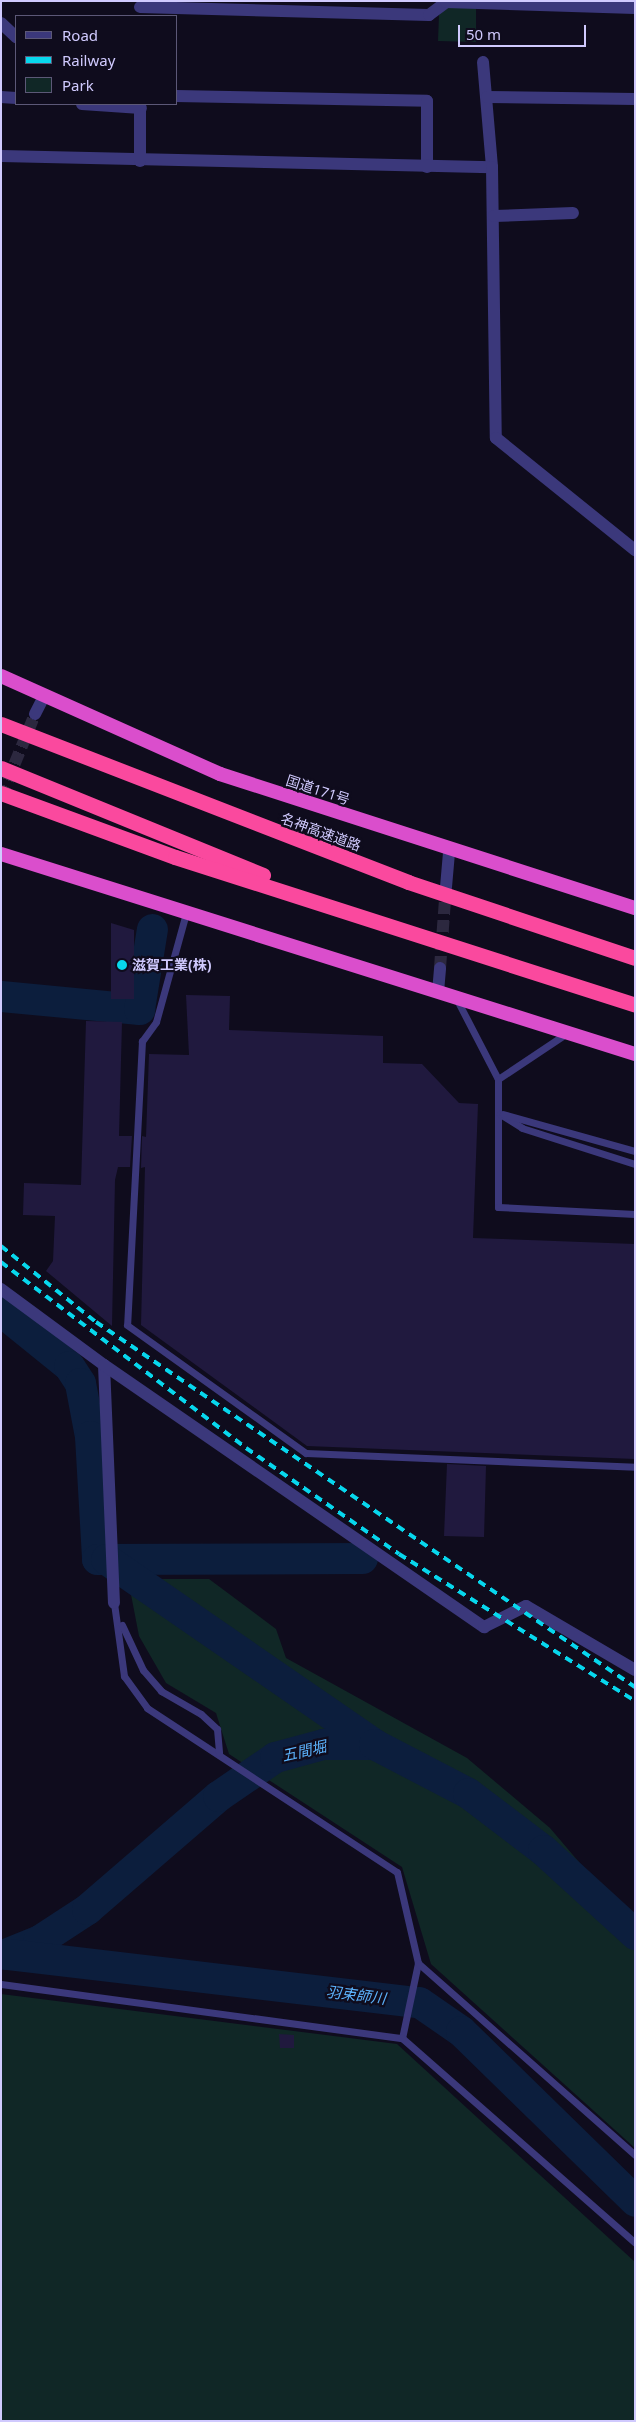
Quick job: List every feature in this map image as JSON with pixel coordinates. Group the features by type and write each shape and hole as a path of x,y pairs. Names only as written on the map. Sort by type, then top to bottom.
{"highway":[{"name":"国道171号","path":"1,676 43,698 220,774 449,852 635,908"},
{"name":"名神高速道路","path":"1,724 408,882 635,958"},
{"path":"1,768 354,911 566,983"},
{"path":"1,793 175,857 635,1005"},
{"path":"1,854 635,1054"}],"street":[{"path":"140,8 429,15 446,2 606,4 635,8"},
{"path":"1,23 15,37"},
{"path":"483,62 494,216 496,438 635,550"},
{"path":"178,96 427,101 427,167"},
{"path":"1,97 15,98"},
{"path":"487,97 635,99"},
{"path":"112,105 141,106 140,161"},
{"path":"1,156 140,161 492,167"},
{"path":"494,216 573,213"},
{"path":"35,714 43,698"},
{"path":"446,886 449,852"},
{"path":"438,992 440,968"},
{"path":"1,1289 104,1365 484,1626 526,1606 635,1670"},
{"path":"104,1365 114,1603"}],"lane":[{"path":"186,913 156,1022 142,1041 127,1325 306,1454 635,1467"},
{"path":"456,998 498,1079 500,1114 498,1207 635,1214"},
{"path":"498,1079 567,1033"},
{"path":"500,1114 635,1151"},
{"path":"500,1114 522,1128 635,1164"},
{"path":"114,1603 143,1670 161,1691 201,1714 217,1729 218,1753"},
{"path":"118,1616 124,1676 136,1696 260,1783 397,1872 418,1963 402,2038"},
{"path":"418,1963 635,2155"},
{"path":"1,1984 402,2038 635,2243"}],"green space":[{"path":"449,5 476,6 476,42 438,41 439,15"},
{"path":"128,1579 209,1579 276,1629 286,1658 467,1758 550,1828 595,1881 635,1915 635,2148 431,1964 402,1867 229,1754 216,1713 166,1683 139,1636"},
{"path":"1,1994 397,2044 635,2262 635,2421 1,2420"}],"building":[{"name":"滋賀工業(株)","path":"111,923 134,930 134,999 111,999"},
{"path":"186,995 230,996 229,1030 383,1036 383,1063 422,1064 459,1103 478,1104 473,1238 635,1244 635,1459 307,1446 141,1325 145,1167 141,1168 142,1136 146,1137 149,1054 189,1055"},
{"path":"86,1021 122,1022 119,1136 132,1136 130,1167 118,1167 115,1180 112,1326 46,1271 53,1261 55,1216 23,1215 24,1183 81,1185"},
{"path":"447,1464 486,1466 484,1537 444,1536"},
{"path":"279,2034 294,2035 294,2048 280,2048"}],"waterway":[{"path":"1,996 139,1009 152,929"},
{"path":"1,1311 69,1366 80,1383 90,1436 97,1559 362,1558"},
{"path":"106,1559 374,1744"},
{"name":"五間堀","path":"5,1954 38,1941 87,1909 218,1796 275,1757 323,1744 374,1744 468,1793 543,1850 635,1934"},
{"name":"羽束師川","path":"8,1954 419,2002 461,2031 635,2201"}],"tunnel":[{"path":"1,797 35,714"},
{"path":"440,968 446,887"}],"railway":[{"path":"1,1246 96,1322 635,1687"},
{"path":"1,1262 246,1448 399,1554 635,1701"}],"place":[{"name":"滋賀工業(株)","path":"122,965"}]}
